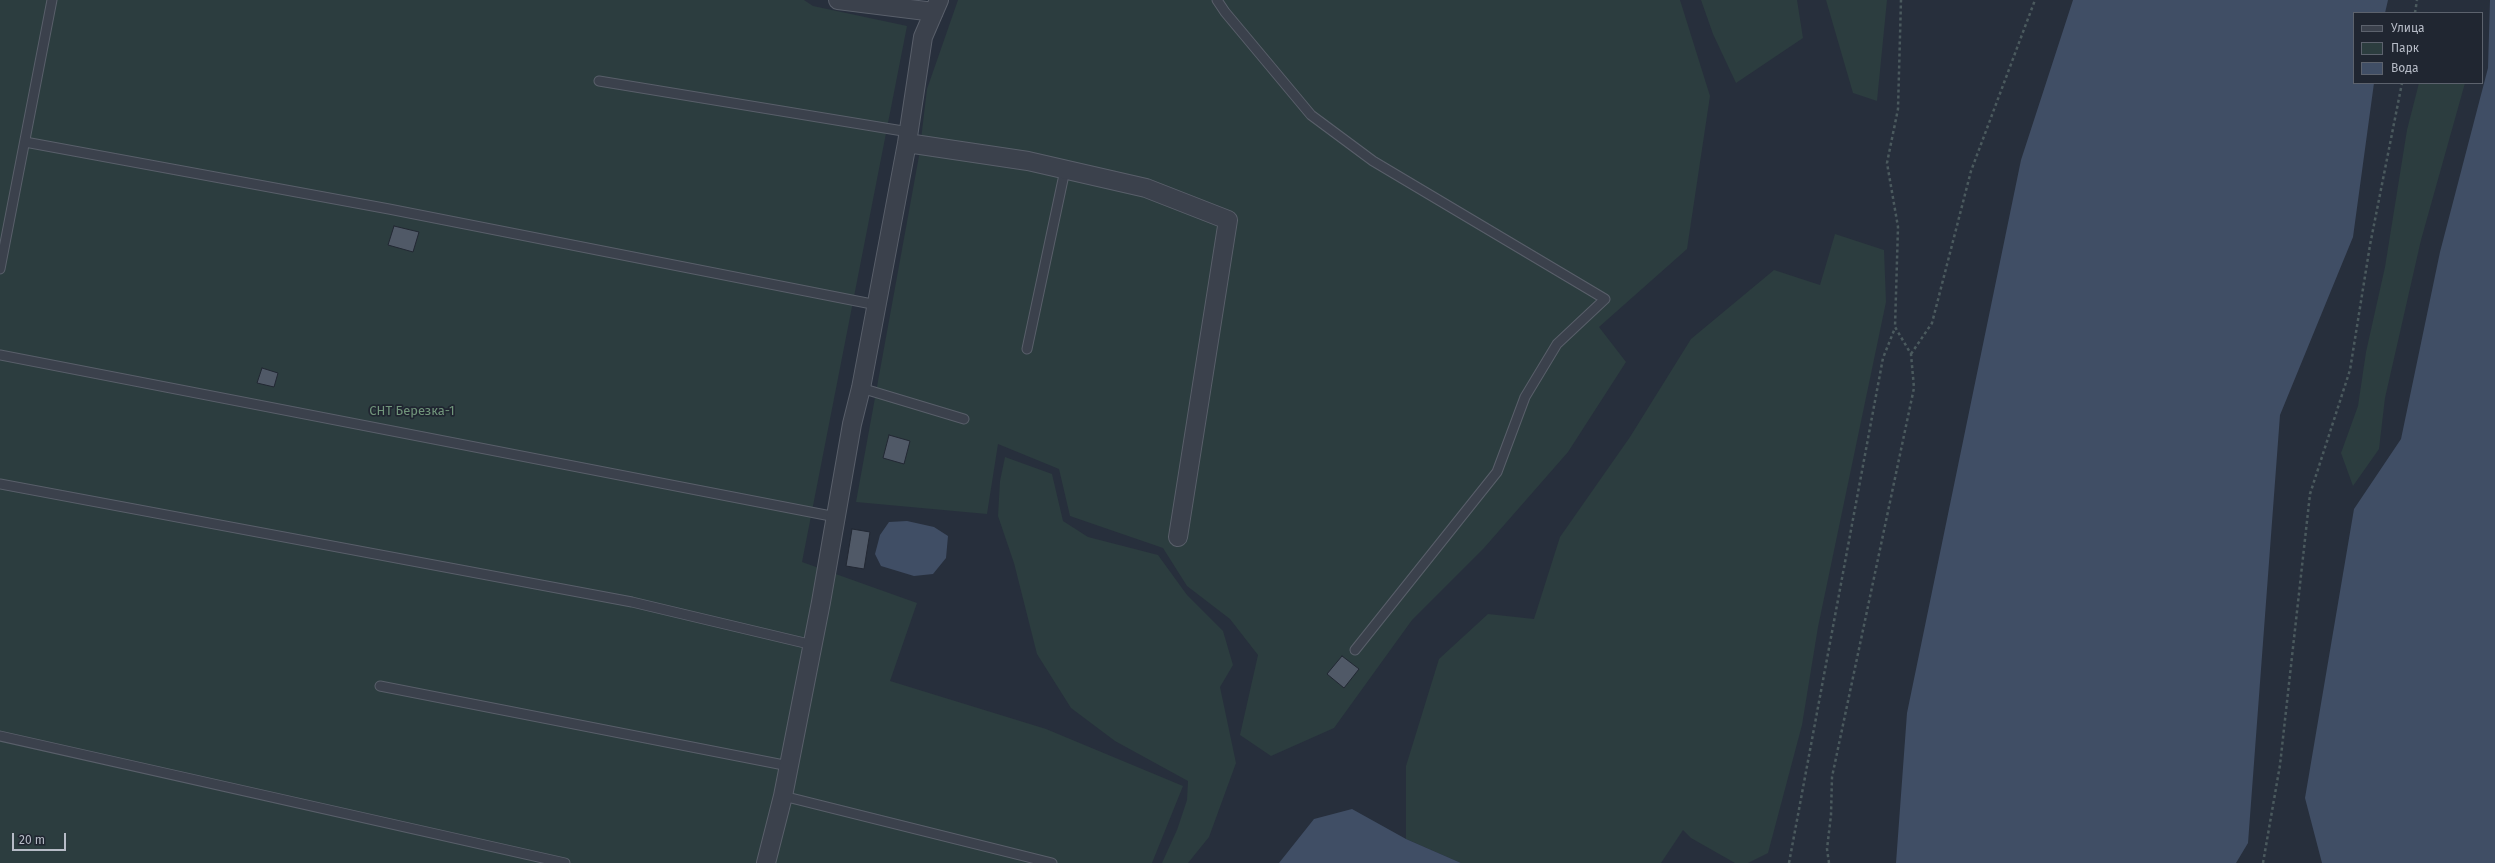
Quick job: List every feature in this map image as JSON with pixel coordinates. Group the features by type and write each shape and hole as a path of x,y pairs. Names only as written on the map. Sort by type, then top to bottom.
{"street":[{"path":"766,863 783,796 813,645 852,424 861,388 908,137 923,37 936,6 838,0"},
{"path":"908,137 1028,161 1146,188 1228,220 1178,537"}],"lane":[{"path":"0,269 52,0"},
{"path":"1217,0 1225,12 1311,115 1373,161 1605,299 1557,344 1525,397 1497,472 1355,650"},
{"path":"599,81 908,137"},
{"path":"25,142 388,209 877,305"},
{"path":"1027,349 1065,170"},
{"path":"0,355 836,516"},
{"path":"861,388 964,419"},
{"path":"0,484 632,602 813,645"},
{"path":"380,686 789,766"},
{"path":"0,736 565,863"},
{"path":"783,796 1052,863"}],"path":[{"path":"1789,863 1883,358 1895,327 1898,226 1888,162 1898,109 1901,0"},
{"path":"1911,354 1932,323 1971,171 2035,0"},
{"path":"2415,12 2417,0"},
{"path":"2263,863 2280,765 2310,494 2350,370 2370,245 2402,84"},
{"path":"1829,863 1827,849 1831,815 1832,777 1914,388 1911,354 1895,327"}],"green space":[{"name":"СНТ Березка-1","path":"0,0 804,0 813,6 907,26 802,562 917,603 890,681 1046,729 1183,786 1152,863 0,863"},
{"path":"958,0 1680,0 1710,96 1687,249 1599,327 1626,362 1568,452 1484,548 1412,620 1334,728 1271,756 1240,735 1258,655 1230,619 1187,586 1163,548 1070,516 1059,469 998,444 987,514 856,502 919,156 927,89"},
{"path":"1701,0 1797,0 1803,38 1736,83 1713,34"},
{"path":"1826,0 1887,0 1877,101 1853,93"},
{"path":"2419,84 2465,84 2421,240 2385,398 2379,449 2353,486 2341,453 2358,406 2366,352 2385,267 2407,130"},
{"path":"1835,234 1884,250 1886,302 1818,627 1802,725 1768,853 1748,863 1735,863 1691,838 1683,830 1661,863 1461,863 1406,839 1406,766 1439,659 1488,614 1534,619 1560,537 1630,437 1691,339 1774,270 1820,285"},
{"path":"1005,457 1052,474 1063,521 1088,537 1158,555 1187,595 1223,631 1233,665 1220,687 1236,763 1209,837 1188,863 1162,863 1177,830 1187,800 1188,781 1115,741 1071,708 1037,654 1014,563 998,516 1000,481"}],"water":[{"path":"2073,0 2388,0 2385,12 2353,12 2353,84 2374,84 2353,237 2280,415 2248,843 2236,863 1896,863 1907,713 2021,160"},
{"path":"2490,0 2495,0 2495,863 2322,863 2305,798 2354,509 2401,439 2440,252 2488,68"},
{"path":"907,521 934,527 948,536 946,558 933,574 914,576 881,566 875,554 880,535 889,522"},
{"path":"1352,809 1406,839 1461,863 1279,863 1314,819"}],"building":[{"path":"394,226 419,232 413,252 388,245"},
{"path":"262,368 278,373 274,387 257,383"},
{"path":"889,435 910,441 904,464 883,458"},
{"path":"852,529 870,532 864,569 846,566"},
{"path":"1342,656 1359,669 1344,688 1327,674"}]}
